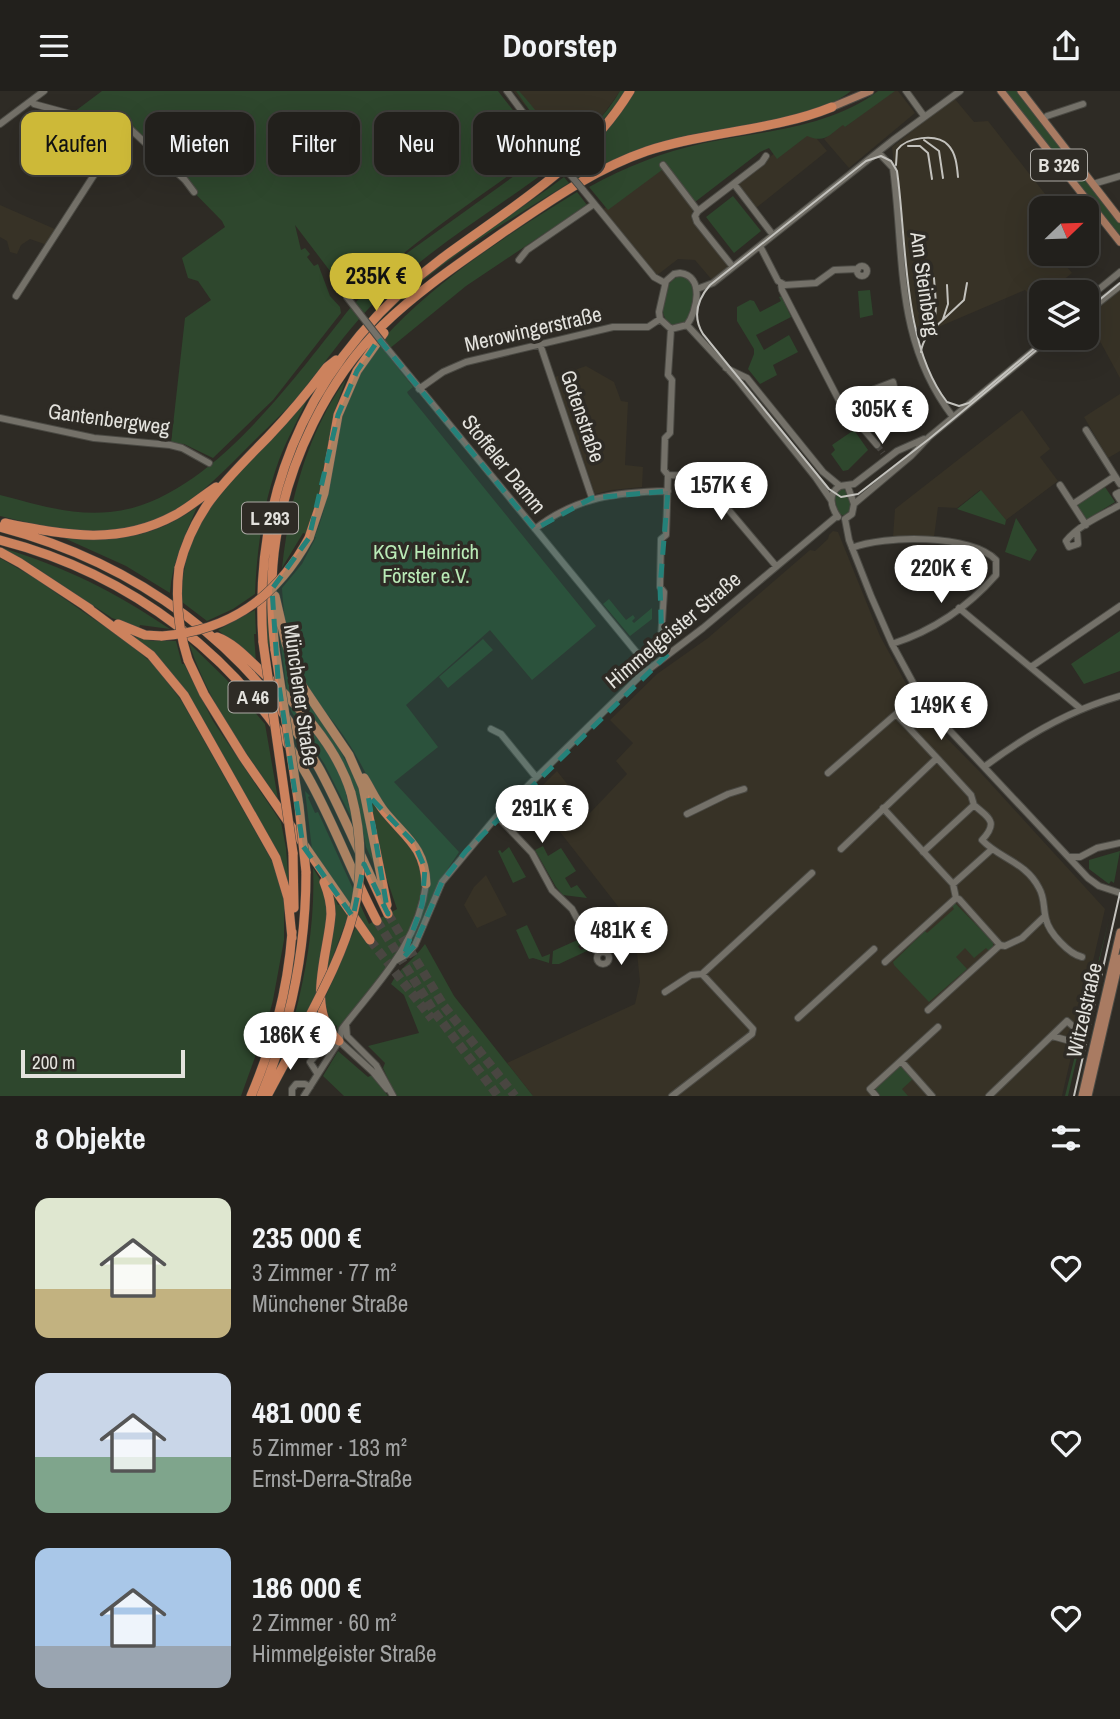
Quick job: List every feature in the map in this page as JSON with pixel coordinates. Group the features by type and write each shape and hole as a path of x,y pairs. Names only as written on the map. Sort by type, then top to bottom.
{"highway":[{"name":"Münchener Straße","path":"251,1096 278,1019 285,988 294,910 293,853 263,642 261,577 277,487 303,422 343,355 380,312 444,257 526,199 576,157 601,131 630,91"},
{"name":"Münchener Straße","path":"261,1096 275,1061 295,988 303,940 306,872 299,806 275,650 271,585 275,540 282,506 313,427 330,394 352,361 390,319 436,279 602,170 682,141 787,122 832,107"},
{"path":"0,552 125,629 145,635 192,633 236,616 282,579 309,538 324,493 333,433 345,396 356,371 388,329 390,319"},
{"name":"L 293","path":"320,870 215,713 188,660 178,624 177,603 179,568 193,527 223,482 282,422 327,367 343,355"},
{"path":"0,524 84,536 125,533 154,526 178,514 223,482"},
{"name":"A 46","path":"0,524 112,568 162,598 212,636 268,694 305,746 342,815 388,914 366,799 356,769"},
{"name":"A 46","path":"0,540 73,564 147,603 185,630 239,681 276,726 309,779 377,921"},
{"path":"271,585 280,610 286,643 302,684 384,811 414,843 425,867 426,884"},
{"path":"85,605 151,655 184,695 276,858 288,898 292,938"},
{"path":"212,636 225,640 241,653 310,719 336,759 351,793 361,846 358,894 343,947 267,1096"},
{"path":"320,870 370,940"},
{"path":"320,870 328,891 331,915 321,971 323,1007 329,1028 339,1041"}],"main road":[{"path":"845,101 858,91"},
{"path":"832,107 870,91"},
{"name":"B 326","path":"1002,91 1120,242"},
{"name":"B 326","path":"1021,91 1120,219"},
{"name":"Witzelstraße","path":"1082,1096 1120,932"},
{"name":"Witzelstraße","path":"1088,1096 1120,958"}],"street":[{"path":"0,124 44,91"},
{"path":"507,91 558,159 654,277 665,283"},
{"path":"906,91 924,116"},
{"path":"697,289 713,283 924,116 960,91"},
{"path":"31,101 65,112"},
{"path":"1042,120 1083,104"},
{"path":"131,129 185,180 194,193"},
{"name":"Am Steinberg","path":"878,152 893,167 902,274 914,342 937,393 953,417"},
{"path":"733,267 695,216 766,156"},
{"path":"663,166 698,211"},
{"path":"16,296 94,175"},
{"path":"1093,184 1120,176"},
{"path":"734,184 774,235"},
{"path":"519,260 527,250 594,204"},
{"path":"760,246 845,412 858,421 877,445"},
{"path":"781,284 816,283 834,270 858,269"},
{"path":"1099,289 1120,272"},
{"path":"683,273 693,279 697,289 687,325 671,329 660,319 659,312 665,283 674,274 683,273"},
{"path":"1099,303 1120,286"},
{"name":"Stoffeler Damm","path":"346,296 419,389 637,653"},
{"name":"Merowingerstraße","path":"419,389 443,372 466,362 613,327 648,327 660,319"},
{"path":"687,325 816,478 831,500 837,516 845,519"},
{"path":"668,654 662,643 664,592 660,587 661,539 666,535 668,491 668,475 664,468 665,438 670,433 672,380 668,375 671,329"},
{"name":"Gotenstraße","path":"540,344 592,498"},
{"path":"854,504 911,456 929,437 1034,350"},
{"path":"725,368 747,378 823,472 844,486 854,504 852,515 845,519"},
{"path":"858,421 876,401"},
{"name":"Gantenbergweg","path":"0,418 94,438 174,446 183,448 209,463"},
{"path":"1086,430 1120,484"},
{"path":"831,500 833,493 862,479 886,456 929,437"},
{"path":"668,475 700,476 776,566"},
{"path":"1073,504 1115,477"},
{"path":"1060,485 1086,525"},
{"path":"535,529 563,510 592,498 623,493 668,491"},
{"path":"1077,531 1120,503 1116,494 1120,492"},
{"name":"Himmelgeister Straße","path":"304,1096 339,1041 346,1023 397,960 415,946 434,896 452,867 497,815 640,676 703,628 837,516"},
{"path":"845,519 852,548 892,644 929,711 1078,869 1096,884 1120,893"},
{"path":"852,548 878,540 913,538 968,547 989,554 996,560 996,575 959,608 939,624 892,644"},
{"path":"1031,667 1120,605"},
{"path":"959,608 1081,709"},
{"path":"984,767 1032,735 1081,709 1120,696"},
{"path":"828,773 896,714 971,795 971,802 989,818 989,832 982,840 991,850 1023,867 1034,878 1043,895 1049,928 1072,954 1082,957"},
{"path":"491,729 501,734 536,777"},
{"path":"841,849 937,758"},
{"path":"687,814 744,789"},
{"path":"923,852 974,805"},
{"path":"883,808 953,884 956,898 1000,944 1014,944 1045,916"},
{"path":"497,815 532,853 551,890 572,909 592,947 599,953"},
{"path":"1067,856 1080,857 1099,847 1120,843"},
{"path":"953,884 991,850"},
{"path":"1078,869 1080,857"},
{"path":"665,992 691,975 702,974 812,873"},
{"path":"397,960 417,920 426,884"},
{"path":"885,962 956,898"},
{"path":"928,1010 1000,944"},
{"path":"798,1018 874,949"},
{"path":"672,1096 753,1032 752,1027 702,974"},
{"path":"346,1023 346,1033 350,1041 376,1065 391,1096"},
{"path":"876,1096 870,1089 938,1027"},
{"name":"Himmelgeister Straße","path":"317,1073 310,1062 323,1047 324,1033"},
{"path":"989,1096 1052,1036"},
{"path":"339,1041 350,1041"},
{"path":"339,1041 380,1079 391,1096"},
{"path":"901,1061 932,1096"},
{"path":"292,1096 292,1089 296,1084 310,1087"}],"highlighted area":[{"path":"379,339 535,529 592,498 668,491 660,587 662,643 668,654 466,851 442,882 415,945 403,958 422,905 425,868 414,843 368,795 388,914 364,864 353,917 303,846 278,679 272,589 309,538 338,415 357,371"}],"shaded area":[{"path":"513,91 620,91 604,113 533,112"},
{"path":"892,91 898,91 915,113 849,168 824,139 843,124 845,127"},
{"path":"954,98 974,122 988,121 1047,196 1029,196 1029,266 1066,266 1072,273 1063,280 1029,280 1029,294 1025,290 915,337 909,320 892,147"},
{"path":"807,127 827,151 756,208 736,184"},
{"path":"663,165 692,204 693,221 729,267 712,280 695,260 678,259 656,276 602,210"},
{"path":"0,205 57,230 47,245 30,239 21,245 17,254 10,252 7,241 0,237"},
{"path":"1120,291 1120,378 1099,341 1099,306"},
{"path":"586,366 614,382 621,401 628,402 625,465 643,467 642,487 595,494 555,377"},
{"path":"1120,394 1120,451 1108,458 1084,417"},
{"path":"1022,410 1050,449 1040,457 1058,481 1006,520 980,490 957,508 938,507 934,537 893,537 895,509"},
{"path":"833,531 838,532 880,636 922,713 980,772 1105,909 1062,1096 533,1096 507,1063 635,1004 640,982 636,943 624,914 532,796 557,771 590,813 627,774 616,761 633,743 610,720 657,674 708,638 810,550 815,551"},
{"path":"486,875 507,915 477,928 464,905 474,887"}],"green space":[{"path":"102,91 498,91 514,112 473,112 473,175 509,175 397,259 352,300 295,225 301,250 305,248 310,254 307,257 314,266 318,264 330,296 340,307 341,313 273,400 213,458 184,444 171,443 185,318 211,300 198,281 188,278 182,258 225,227 177,175 254,175 254,112 145,112 145,142 131,128 131,112 74,112"},
{"path":"516,91 519,91 536,112 531,112"},
{"path":"620,91 627,91 604,119 604,114"},
{"path":"635,91 851,91 834,102 792,117 681,137 604,166 604,133"},
{"path":"878,91 895,91 845,127 843,125 826,137 818,139 807,136 777,159 769,148 760,152 695,202 666,167 608,210 589,187 630,167 674,151 817,121 839,113"},
{"path":"1005,91 1017,91 1099,196 1087,196"},
{"path":"515,175 541,175 436,250 391,287 352,327 288,407 196,496 180,507 146,523 105,531 65,529 0,516 0,495 54,508 96,513 146,504 181,486 214,462 246,433 303,368 351,307 362,312 355,303 396,261"},
{"path":"564,177 569,183 473,243 419,284 379,321 346,360 319,402 298,446 283,492 273,541 269,593 270,647 266,645 265,592 270,540 281,492 297,445 319,401 346,359 379,320 418,283 453,255"},
{"path":"577,192 587,205 466,286 389,349 383,339 426,297 474,259"},
{"path":"733,196 761,231 734,253 706,217"},
{"path":"1099,196 1120,223 1120,238 1099,211"},
{"path":"681,276 691,281 693,302 688,318 683,324 674,326 664,316 663,299 669,284"},
{"path":"870,290 873,315 860,318 858,291"},
{"path":"782,296 791,317 756,335 764,350 789,335 798,352 773,365 777,375 760,384 748,369 754,349 737,321 737,307 750,300 754,301 760,312 781,301 779,297"},
{"name":"KGV Heinrich Förster e.V.","path":"379,344 413,387 408,394 596,626 532,680 490,630 406,705 438,747 394,782 459,852 437,885 409,947 428,895 428,876 423,855 413,837 387,810 352,749 305,682 290,643 282,588 302,564 316,537 314,538 324,509 344,411 357,381"},
{"path":"346,379 334,413 318,502 306,534 303,533 282,568 289,519 310,445 332,400"},
{"path":"307,400 273,477 259,543 255,594 233,609 207,621 182,602 183,577 195,535 204,517 230,483"},
{"path":"854,430 868,450 848,470 843,471 831,454 835,450 832,445"},
{"path":"1105,487 1115,502 1086,520 1076,505"},
{"path":"842,488 848,492 851,507 849,514 844,516 838,513 834,496"},
{"path":"981,490 1006,520 1005,525 957,509"},
{"path":"197,507 176,560 170,593 126,566 64,538 134,536 165,526"},
{"path":"1016,518 1037,550 1030,561 1005,552"},
{"path":"0,547 88,581 170,629 140,625 139,628 112,618"},
{"path":"0,558 33,577 127,642 153,664 181,700 272,861 284,900 284,940 266,1027 241,1096 0,1096"},
{"path":"609,599 626,620 633,615 634,623 652,608 652,619 630,636 603,604"},
{"path":"255,610 254,634 256,663 218,630"},
{"path":"1120,631 1120,671 1084,684 1071,664"},
{"path":"279,632 356,781 366,812 373,862 366,847 355,791 287,691"},
{"path":"136,637 152,641 176,641 182,664 213,721 281,822 289,888 178,681 135,639"},
{"path":"483,639 493,650 448,688 439,677"},
{"path":"189,643 226,679 265,724 278,799 216,705"},
{"path":"289,700 333,760 348,794 346,795 353,821 325,765 291,711"},
{"path":"305,791 310,796 308,797 315,813 318,812 369,924 397,909 383,868 368,794 417,854 423,885 415,918 396,957 336,1032 337,1026 333,1029 324,1000 356,926 335,883 312,849"},
{"path":"543,846 548,856 561,848 576,871 565,878 571,888 577,885 587,898 563,895 556,887 535,850"},
{"path":"509,847 526,877 513,883 498,851 502,853"},
{"path":"1120,851 1114,883 1111,881 1109,884 1089,869 1089,860"},
{"path":"313,868 321,881 328,910 319,989 304,1018 296,1015 300,1025 280,1064 306,967 312,917"},
{"path":"333,894 348,916 324,980 331,895"},
{"path":"955,903 993,942 993,946 974,958 965,948 956,957 967,969 929,1002 893,962 925,931 927,933 954,909 952,906"},
{"path":"1109,919 1068,1096 1065,1096"},
{"path":"527,925 542,957 550,954 549,963 529,959 516,930"},
{"path":"584,937 586,942 578,946 581,950 588,947 589,950 559,964 552,964 553,951"},
{"path":"425,944 454,996 533,1096 396,1096 383,1068 385,1063 368,1046 419,1033 404,995 391,984"},
{"path":"338,1051 368,1077 372,1075 388,1096 344,1096 323,1076"},
{"path":"900,1066 913,1079 902,1089 908,1096 878,1096 875,1087"}],"tunnel":[{"path":"877,445 883,453"},
{"path":"388,914 444,1006 515,1096"},
{"path":"377,921 433,1010 498,1096"},
{"path":"370,940 432,1019"}],"tram line":[{"path":"896,165 897,150 907,142 922,138 937,139 948,145 953,152 958,177"},
{"path":"924,140 939,151 943,178"},
{"path":"908,146 920,146 928,153 932,179"},
{"path":"1033,350 969,403 959,406 947,402 932,378 914,322 897,171 891,161 881,156 866,161 710,285 699,302 697,315 703,334 829,489 841,497 858,494 1037,350"},
{"path":"921,352 935,319 934,278"},
{"path":"920,279 921,287 933,307"},
{"path":"931,331 964,300 967,283"},
{"path":"1099,300 1120,283"},
{"path":"943,319 948,304 947,285"},
{"path":"1074,1096 1120,893"}]}
